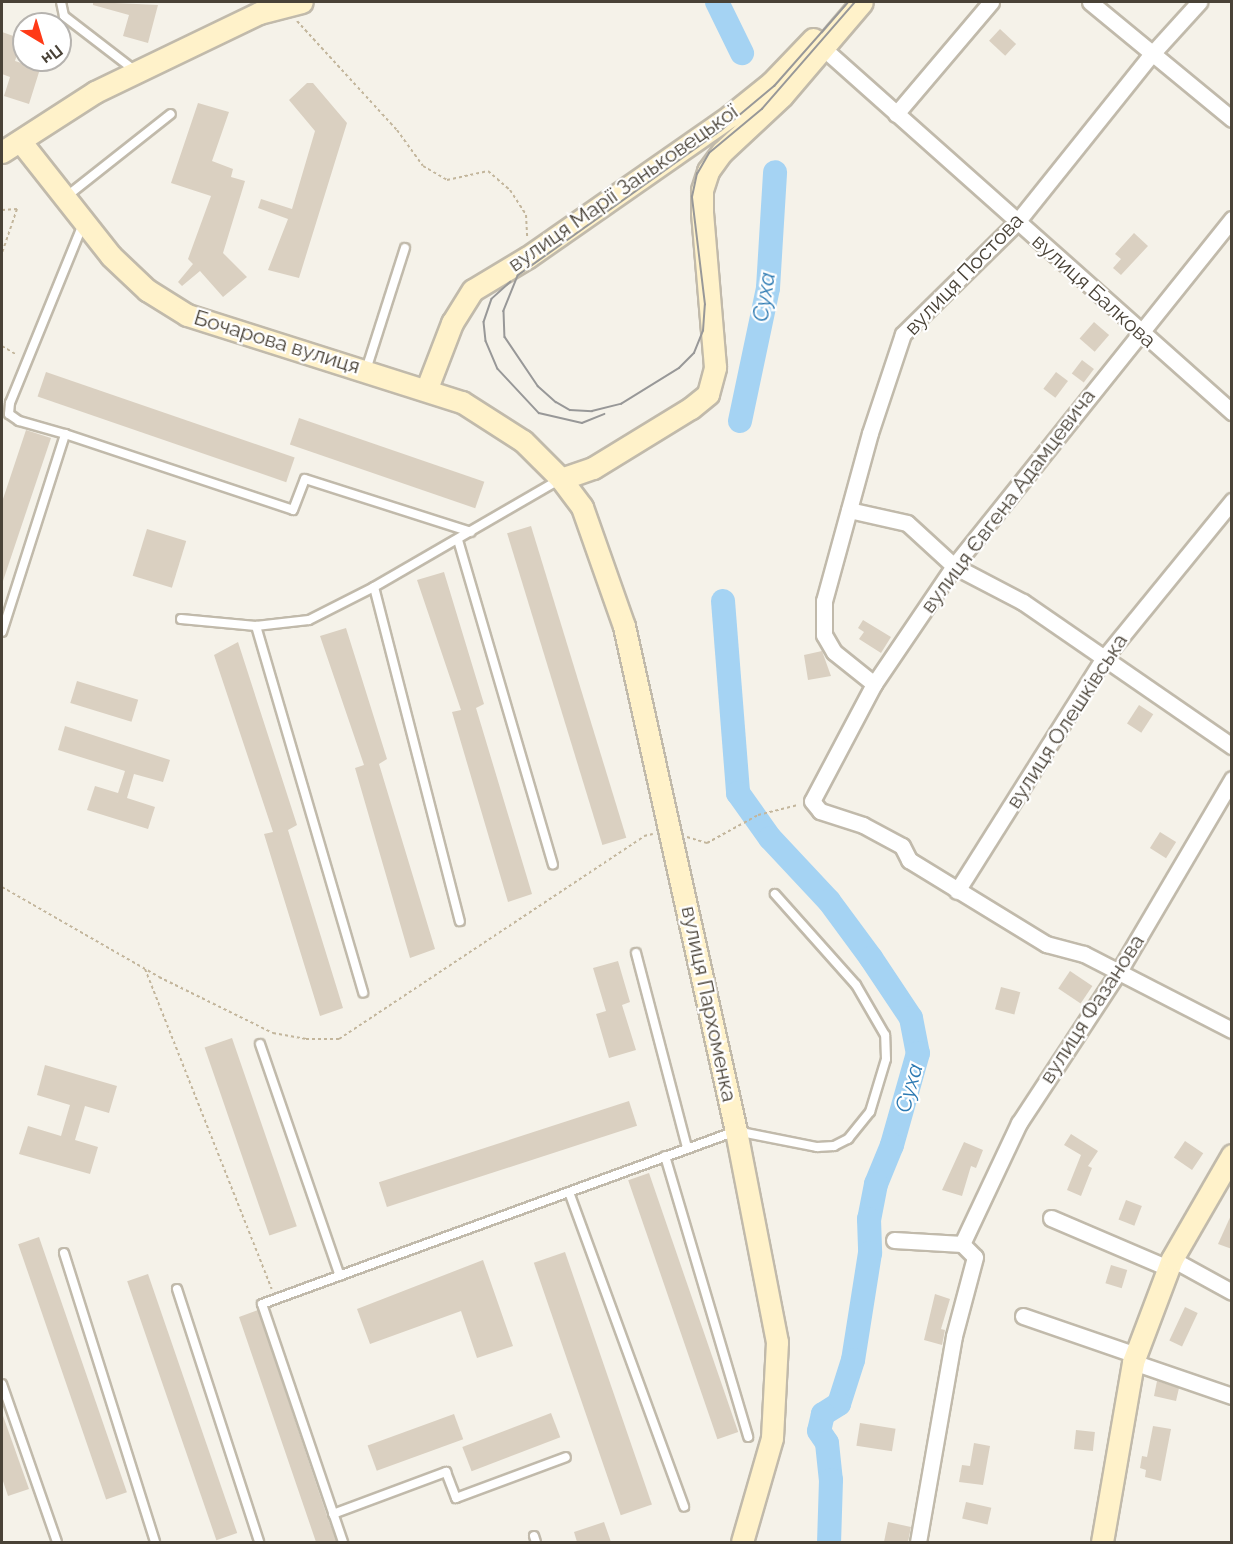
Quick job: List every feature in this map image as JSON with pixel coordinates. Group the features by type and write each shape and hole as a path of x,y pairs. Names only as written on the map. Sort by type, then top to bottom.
{"street":[{"name":"вулиця Марії Заньковецької","path":"427,388 460,306 473,290 528,257 746,103 813,40 844,2"},
{"name":"вулиця Марії Заньковецької","path":"561,479 593,468 691,408 708,394 715,367 702,190 722,152 761,118 862,2"},
{"path":"896,114 991,2"},
{"path":"1090,2 1151,55 1232,119"},
{"name":"вулиця Постова","path":"874,684 843,662 824,635 824,601 849,510 903,334 1017,222 1151,55 1199,2"},
{"path":"2,152 21,142 95,92 136,71 250,18 292,4"},
{"name":"вулиця Балкова","path":"823,48 1138,331 1232,412"},
{"name":"Бочарова вулиця","path":"21,142 111,256 147,290 187,315 286,350 427,388 492,418 523,441 561,479"},
{"name":"вулиця Євгена Адамцевича","path":"812,801 874,684 954,566 1138,331 1232,219"},
{"name":"вулиця Пархоменка","path":"561,479 582,507 624,626 736,1131 777,1342 772,1438 742,1542"},
{"name":"вулиця Олешківська","path":"957,891 1104,658 1232,501"},
{"path":"849,510 907,523 954,566 1023,602 1232,746"},
{"name":"вулиця Фазанова","path":"962,1244 1019,1123 1116,970 1232,778"},
{"path":"812,801 820,811 862,825 902,846 909,861 1046,944 1084,954 1232,1030"},
{"path":"1102,1542 1134,1359 1170,1263 1232,1155"},
{"path":"1051,1218 1170,1263 1232,1292"},
{"path":"894,1240 962,1244 972,1251 974,1265 954,1336 918,1542"},
{"path":"1023,1316 1232,1396"}],"lane":[{"path":"61,2 64,16 136,71"},
{"path":"64,198 171,114"},
{"path":"84,223 26,361 9,414 293,510 305,479 471,532"},
{"path":"366,370 405,248"},
{"path":"2,632 65,434"},
{"path":"181,619 256,626 309,620 458,540 561,479"},
{"path":"458,540 553,864"},
{"path":"374,587 460,921"},
{"path":"256,626 363,993"},
{"path":"343,1542 262,1304 736,1131 817,1147 834,1146 848,1139 870,1112 886,1059 885,1035 856,985 775,894"},
{"path":"636,953 687,1148"},
{"path":"261,1044 340,1276"},
{"path":"665,1156 748,1437"},
{"path":"569,1192 684,1507"},
{"path":"64,1253 155,1542"},
{"path":"177,1289 259,1542"},
{"path":"2,1384 57,1542"},
{"path":"333,1514 446,1472 456,1498 566,1457"}],"path":[{"path":"292,4 423,166 447,180 489,171 510,190 526,215 528,257"},
{"path":"2,210 17,209 2,253"},
{"path":"2,346 26,361"},
{"path":"707,843 758,815 812,801"},
{"path":"2,887 145,969 273,1033 306,1039 339,1039 644,836 669,832"},
{"path":"145,969 276,1299"}],"building":[{"path":"93,2 158,5 148,43 123,36 129,15 93,5"},
{"path":"1000,29 1016,44 1005,56 989,41"},
{"path":"2,32 12,36 12,72 39,72 29,104 4,96 10,77 2,74"},
{"path":"307,83 313,83 347,123 299,278 268,270 288,219 258,208 261,199 292,209 315,131 289,100"},
{"path":"198,103 229,112 212,161 233,169 231,177 245,181 223,253 247,277 223,297 200,271 182,286 178,282 193,264 188,259 211,196 171,183"},
{"path":"1134,233 1148,246 1121,275 1113,268 1121,259 1115,254"},
{"path":"1094,322 1109,335 1095,352 1080,339"},
{"path":"1082,360 1094,369 1084,383 1072,374"},
{"path":"46,372 295,458 286,482 38,397"},
{"path":"1056,372 1068,381 1055,398 1043,389"},
{"path":"299,418 484,482 475,508 290,444"},
{"path":"26,430 51,438 3,581 2,502"},
{"path":"531,526 626,838 602,845 507,533"},
{"path":"147,529 186,541 172,588 133,576"},
{"path":"444,572 484,704 476,708 532,894 508,902 452,712 461,710 417,580"},
{"path":"863,620 891,637 881,653 859,639 864,632 858,628"},
{"path":"346,628 387,759 379,764 435,949 410,958 355,768 364,765 320,636"},
{"path":"238,642 297,825 288,830 343,1008 320,1016 264,834 273,832 214,655"},
{"path":"822,651 831,676 808,680 804,655"},
{"path":"77,681 138,700 131,722 70,703"},
{"path":"1139,705 1153,714 1141,733 1127,723"},
{"path":"65,726 170,760 163,782 134,774 127,798 155,807 148,829 87,810 95,786 118,793 125,771 58,750"},
{"path":"1160,832 1176,842 1166,858 1150,848"},
{"path":"618,961 630,1002 622,1005 636,1050 609,1058 596,1014 606,1011 593,968"},
{"path":"1070,971 1092,986 1081,1004 1058,988"},
{"path":"1001,987 1020,992 1014,1014 995,1009"},
{"path":"232,1038 297,1226 269,1236 205,1047"},
{"path":"45,1065 117,1086 109,1113 85,1106 75,1140 98,1147 90,1174 19,1154 28,1126 61,1136 70,1105 37,1095"},
{"path":"629,1101 637,1126 387,1207 379,1182"},
{"path":"1071,1134 1098,1151 1088,1166 1092,1168 1081,1196 1067,1190 1081,1155 1064,1145"},
{"path":"1185,1141 1203,1153 1192,1170 1174,1158"},
{"path":"964,1142 983,1150 976,1168 971,1166 962,1196 942,1190"},
{"path":"649,1173 738,1432 717,1439 628,1180"},
{"path":"1126,1200 1142,1206 1134,1226 1118,1220"},
{"path":"1232,1213 1232,1249 1218,1244"},
{"path":"39,1237 127,1492 106,1499 18,1244"},
{"path":"565,1252 652,1504 621,1515 534,1263"},
{"path":"483,1260 513,1346 477,1358 461,1311 370,1344 357,1309"},
{"path":"1111,1265 1127,1270 1122,1288 1105,1283"},
{"path":"148,1274 237,1533 216,1540 127,1281"},
{"path":"935,1294 950,1299 941,1329 945,1330 942,1345 924,1340"},
{"path":"1185,1307 1198,1313 1182,1346 1169,1341"},
{"path":"258,1310 337,1542 316,1542 239,1317"},
{"path":"1157,1381 1179,1388 1176,1401 1154,1396"},
{"path":"2,1413 29,1489 8,1496 2,1478"},
{"path":"551,1413 560,1437 472,1471 462,1447"},
{"path":"454,1414 463,1439 377,1471 368,1445"},
{"path":"860,1423 896,1429 892,1451 856,1446"},
{"path":"1153,1426 1171,1429 1161,1481 1145,1477 1146,1470 1140,1468 1142,1456 1147,1457"},
{"path":"1076,1430 1095,1432 1093,1451 1074,1449"},
{"path":"974,1443 990,1446 983,1485 959,1482 962,1465 970,1466"},
{"path":"966,1502 991,1508 988,1524 962,1519"},
{"path":"604,1522 611,1542 577,1542 574,1532"},
{"path":"888,1522 911,1527 908,1542 884,1542"}],"waterway":[{"path":"717,2 742,53"},
{"name":"Суха","path":"740,421 768,288 775,172"},
{"name":"Суха","path":"723,601 738,793 770,838 829,901 871,958 911,1018 918,1053 892,1145 876,1184 869,1219 870,1253 853,1360 839,1404 823,1414 819,1431 827,1443 831,1480 829,1542"}],"tram line":[{"path":"849,2 775,86 721,131 518,276 504,311 505,337 538,386 556,402 570,410 592,411 621,404 679,368 694,353 703,331 705,305 692,197 697,174 709,153 762,109 855,2"},
{"path":"511,282 492,299 484,322 486,341 498,369 539,413 582,423 604,414"}]}
